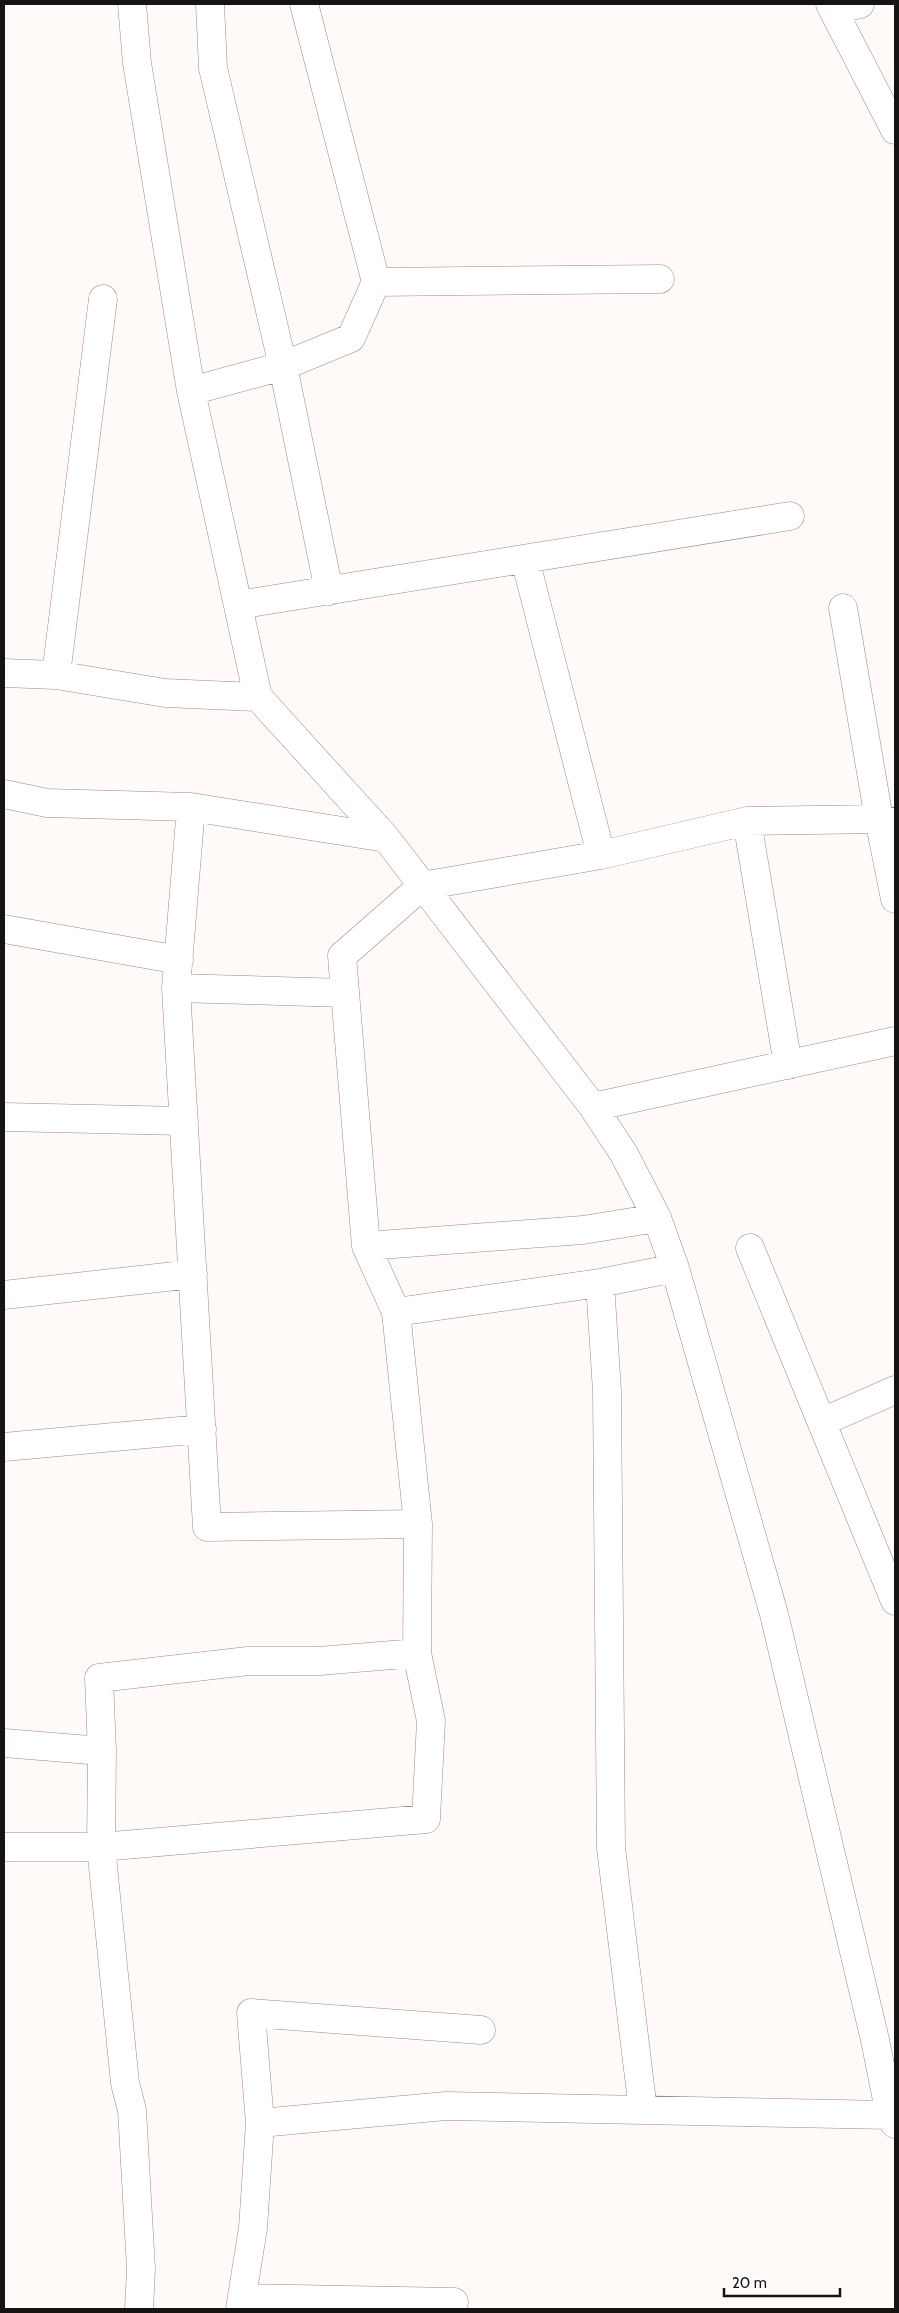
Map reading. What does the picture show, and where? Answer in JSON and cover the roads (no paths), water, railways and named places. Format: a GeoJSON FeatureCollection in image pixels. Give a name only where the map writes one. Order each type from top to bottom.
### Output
{"type":"FeatureCollection","features":[{"type":"Feature","properties":{"kind":"street"},"geometry":{"type":"LineString","coordinates":[[132,4],[137,64],[191,391],[258,697],[386,838],[593,1106],[624,1154],[657,1218],[675,1268],[774,1614],[875,2040],[892,2120],[643,2110],[446,2106],[260,2123]]}},
{"type":"Feature","properties":{"kind":"street"},"geometry":{"type":"LineString","coordinates":[[210,4],[213,68],[283,366],[329,590]]}},
{"type":"Feature","properties":{"kind":"street"},"geometry":{"type":"LineString","coordinates":[[191,391],[283,366],[351,338],[376,282],[304,4]]}},
{"type":"Feature","properties":{"kind":"street"},"geometry":{"type":"LineString","coordinates":[[860,4],[832,7],[895,130]]}},
{"type":"Feature","properties":{"kind":"street"},"geometry":{"type":"LineString","coordinates":[[376,282],[660,279]]}},
{"type":"Feature","properties":{"kind":"street"},"geometry":{"type":"LineString","coordinates":[[56,675],[103,299]]}},
{"type":"Feature","properties":{"kind":"street"},"geometry":{"type":"LineString","coordinates":[[238,605],[790,516]]}},
{"type":"Feature","properties":{"kind":"street"},"geometry":{"type":"LineString","coordinates":[[525,559],[601,855]]}},
{"type":"Feature","properties":{"kind":"street"},"geometry":{"type":"LineString","coordinates":[[843,608],[887,821],[895,899]]}},
{"type":"Feature","properties":{"kind":"street"},"geometry":{"type":"LineString","coordinates":[[4,673],[56,675],[165,693],[258,697]]}},
{"type":"Feature","properties":{"kind":"street"},"geometry":{"type":"LineString","coordinates":[[4,794],[47,804],[191,808],[386,838]]}},
{"type":"Feature","properties":{"kind":"street"},"geometry":{"type":"LineString","coordinates":[[191,808],[176,988],[207,1527],[418,1524]]}},
{"type":"Feature","properties":{"kind":"street"},"geometry":{"type":"LineString","coordinates":[[4,1847],[101,1847],[426,1819],[431,1721],[417,1653],[418,1524],[396,1312],[366,1246],[342,956],[422,886],[601,855],[747,822],[887,821]]}},
{"type":"Feature","properties":{"kind":"street"},"geometry":{"type":"LineString","coordinates":[[747,822],[788,1065]]}},
{"type":"Feature","properties":{"kind":"street"},"geometry":{"type":"LineString","coordinates":[[4,928],[179,960]]}},
{"type":"Feature","properties":{"kind":"street"},"geometry":{"type":"LineString","coordinates":[[176,988],[345,993]]}},
{"type":"Feature","properties":{"kind":"street"},"geometry":{"type":"LineString","coordinates":[[593,1106],[895,1041]]}},
{"type":"Feature","properties":{"kind":"street"},"geometry":{"type":"LineString","coordinates":[[4,1117],[184,1121]]}},
{"type":"Feature","properties":{"kind":"street"},"geometry":{"type":"LineString","coordinates":[[366,1246],[584,1230],[657,1218]]}},
{"type":"Feature","properties":{"kind":"street"},"geometry":{"type":"LineString","coordinates":[[750,1248],[895,1601]]}},
{"type":"Feature","properties":{"kind":"street"},"geometry":{"type":"LineString","coordinates":[[396,1312],[600,1283],[675,1268]]}},
{"type":"Feature","properties":{"kind":"street"},"geometry":{"type":"LineString","coordinates":[[4,1295],[193,1274]]}},
{"type":"Feature","properties":{"kind":"street"},"geometry":{"type":"LineString","coordinates":[[600,1283],[607,1391],[611,1848],[643,2110]]}},
{"type":"Feature","properties":{"kind":"street"},"geometry":{"type":"LineString","coordinates":[[822,1422],[895,1390]]}},
{"type":"Feature","properties":{"kind":"street"},"geometry":{"type":"LineString","coordinates":[[4,1447],[202,1429]]}},
{"type":"Feature","properties":{"kind":"street"},"geometry":{"type":"LineString","coordinates":[[139,2309],[141,2269],[132,2110],[125,2083],[101,1847],[102,1751],[99,1678],[248,1661],[320,1661],[417,1653]]}},
{"type":"Feature","properties":{"kind":"street"},"geometry":{"type":"LineString","coordinates":[[4,1743],[102,1751]]}},
{"type":"Feature","properties":{"kind":"street"},"geometry":{"type":"LineString","coordinates":[[454,2302],[241,2304],[253,2228],[260,2123],[251,2012],[481,2030]]}}]}
